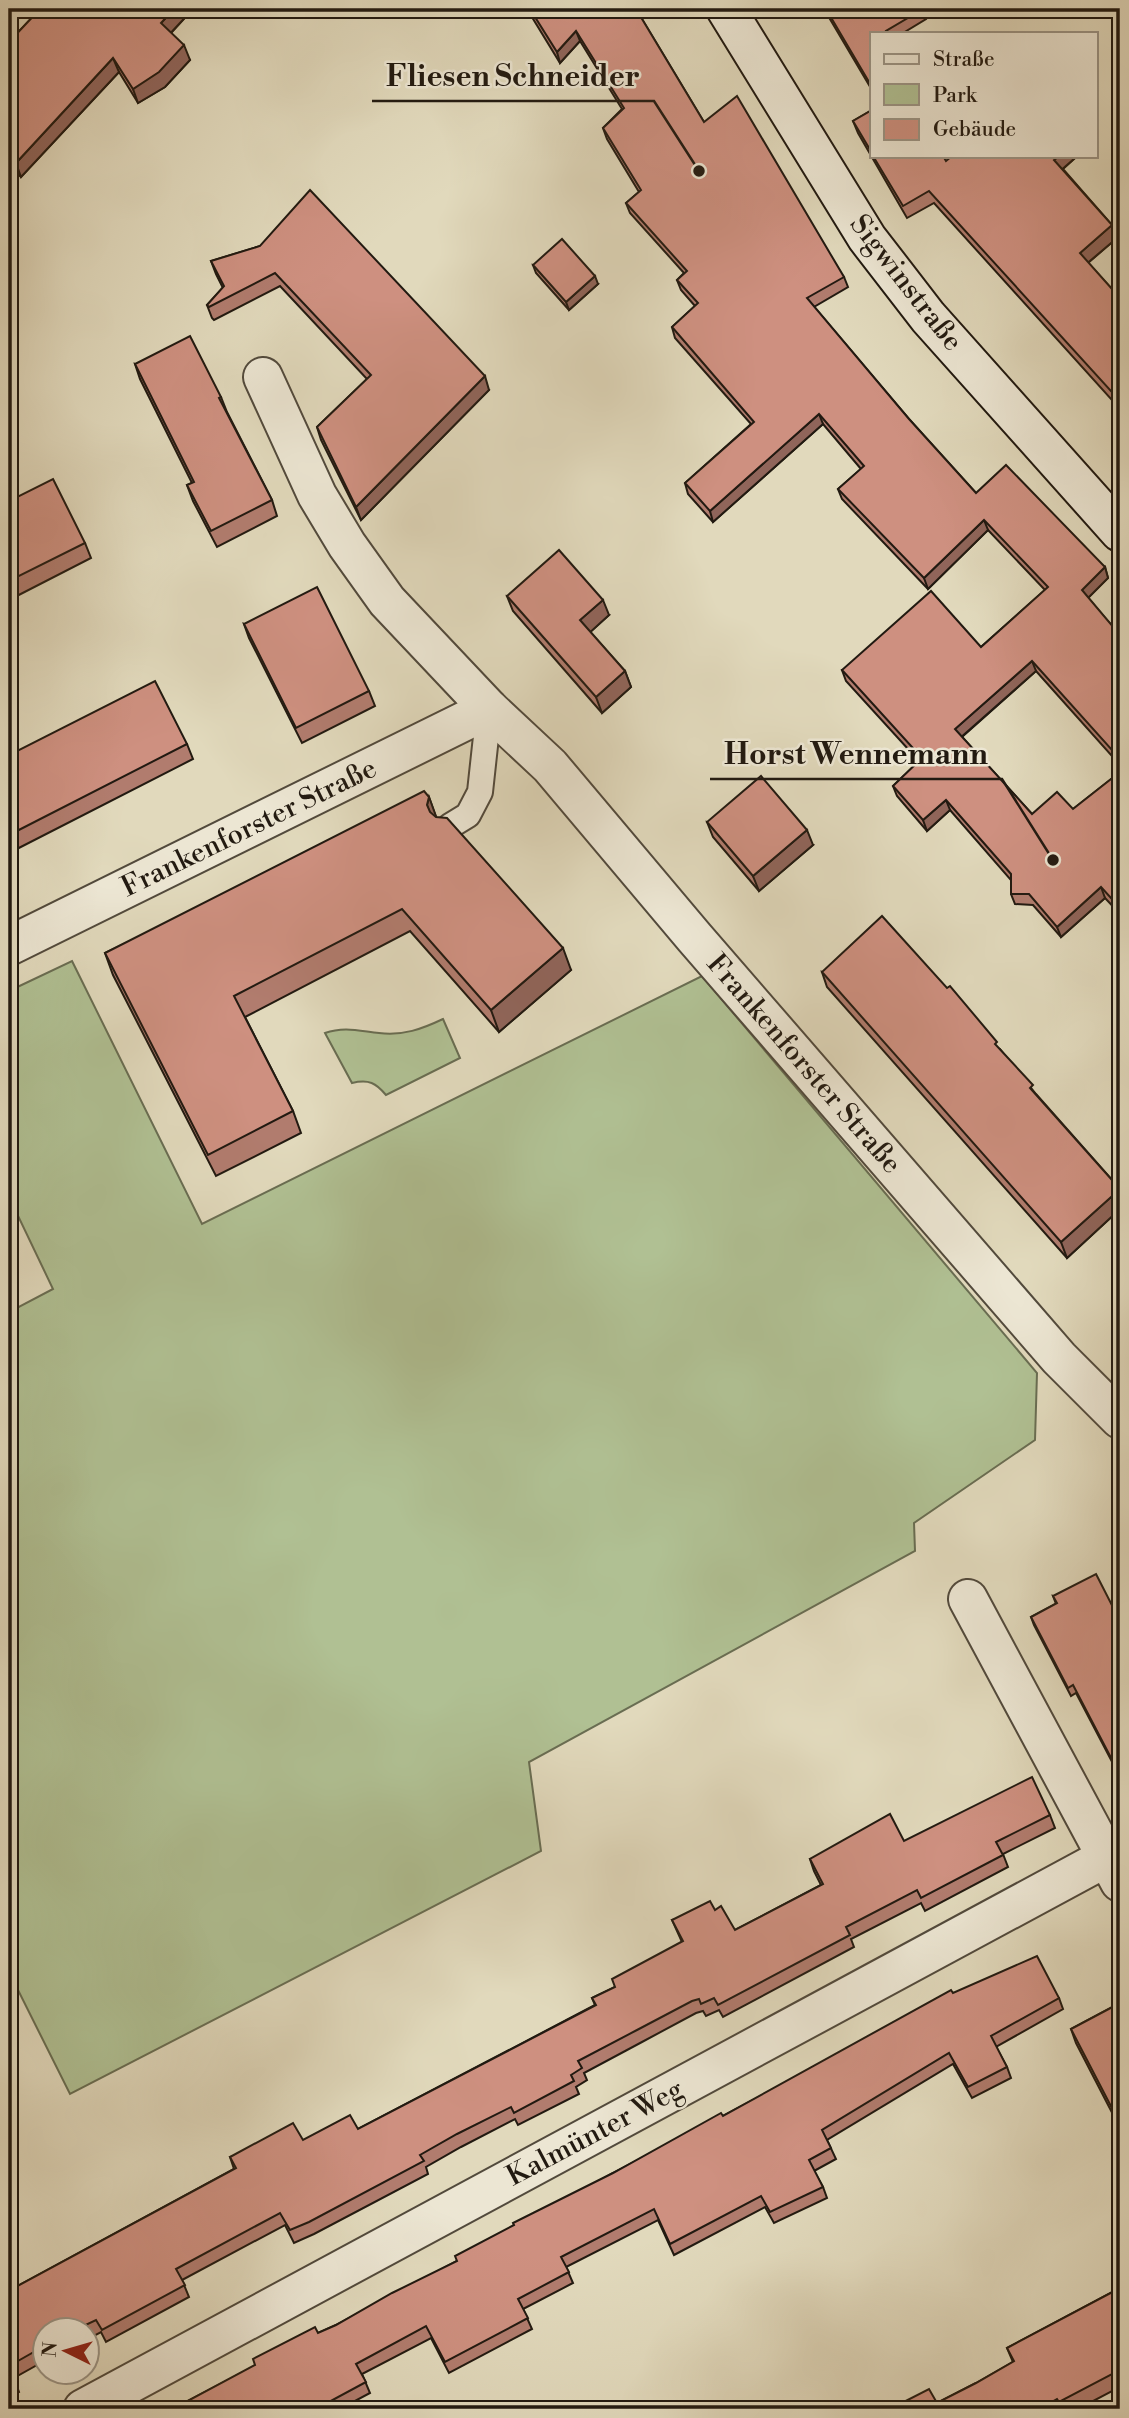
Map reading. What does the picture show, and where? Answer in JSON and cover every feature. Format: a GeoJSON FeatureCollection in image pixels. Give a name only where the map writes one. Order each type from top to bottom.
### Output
{"type":"FeatureCollection","features":[{"type":"Feature","properties":{"kind":"street","name":"Sigwinstraße"},"geometry":{"type":"LineString","coordinates":[[726,9],[867,237],[928,317],[1120,532]]}},
{"type":"Feature","properties":{"kind":"street","name":"Frankenforster Straße"},"geometry":{"type":"LineString","coordinates":[[263,377],[317,495],[347,545],[387,601],[489,709],[550,766],[694,937],[1059,1358],[1120,1419]]}},
{"type":"Feature","properties":{"kind":"street","name":"Frankenforster Straße"},"geometry":{"type":"LineString","coordinates":[[9,946],[489,709]]}},
{"type":"Feature","properties":{"kind":"street"},"geometry":{"type":"LineString","coordinates":[[968,1600],[1113,1870]]}},
{"type":"Feature","properties":{"kind":"street","name":"Kalmünter Weg"},"geometry":{"type":"LineString","coordinates":[[83,2409],[1113,1870]]}},
{"type":"Feature","properties":{"kind":"lane"},"geometry":{"type":"LineString","coordinates":[[450,826],[468,815],[480,792],[489,709]]}},
{"type":"Feature","properties":{"kind":"green space"},"geometry":{"type":"Polygon","coordinates":[[[72,961],[202,1224],[702,976],[1037,1373],[1035,1440],[914,1523],[915,1551],[529,1762],[541,1851],[70,2094],[9,1972],[9,1312],[53,1289],[9,1197],[9,991],[72,961]]]}},
{"type":"Feature","properties":{"kind":"green space"},"geometry":{"type":"Polygon","coordinates":[[[443,1019],[460,1058],[386,1095],[372,1083],[352,1083],[325,1033],[345,1029],[404,1033],[443,1019]]]}},
{"type":"Feature","properties":{"kind":"building"},"geometry":{"type":"Polygon","coordinates":[[[40,9],[174,9],[161,23],[184,45],[159,72],[133,89],[113,58],[16,163],[11,158],[9,161],[9,42],[40,9]]]}},
{"type":"Feature","properties":{"kind":"building"},"geometry":{"type":"Polygon","coordinates":[[[530,9],[636,9],[704,122],[737,96],[844,277],[807,298],[909,419],[976,493],[1006,465],[1105,567],[1082,590],[1120,635],[1120,759],[1032,661],[955,729],[1032,814],[1057,792],[1073,809],[1120,772],[1120,908],[1101,887],[1057,927],[1029,894],[1011,894],[1011,874],[946,800],[923,820],[893,786],[922,758],[842,670],[931,591],[981,647],[1048,587],[984,520],[924,578],[838,489],[864,466],[819,414],[710,511],[685,483],[754,422],[672,327],[698,303],[677,280],[687,271],[626,203],[641,190],[603,128],[624,108],[576,31],[557,52],[530,9]]]}},
{"type":"Feature","properties":{"kind":"building"},"geometry":{"type":"Polygon","coordinates":[[[826,9],[923,9],[886,32],[870,32],[870,84],[826,9]]]}},
{"type":"Feature","properties":{"kind":"building"},"geometry":{"type":"Polygon","coordinates":[[[870,111],[870,150],[853,121],[870,111]]]}},
{"type":"Feature","properties":{"kind":"building"},"geometry":{"type":"Polygon","coordinates":[[[874,158],[944,158],[946,161],[950,158],[1056,158],[1054,160],[1112,225],[1080,253],[1120,298],[1120,401],[929,191],[903,206],[874,158]]]}},
{"type":"Feature","properties":{"kind":"building"},"geometry":{"type":"Polygon","coordinates":[[[310,190],[485,376],[356,507],[317,427],[371,375],[275,273],[209,307],[207,305],[224,286],[211,261],[260,246],[310,190]]]}},
{"type":"Feature","properties":{"kind":"building"},"geometry":{"type":"Polygon","coordinates":[[[562,239],[595,276],[566,302],[533,265],[562,239]]]}},
{"type":"Feature","properties":{"kind":"building"},"geometry":{"type":"Polygon","coordinates":[[[190,336],[272,500],[211,531],[187,485],[194,482],[135,364],[190,336]]]}},
{"type":"Feature","properties":{"kind":"building"},"geometry":{"type":"Polygon","coordinates":[[[53,479],[85,543],[9,581],[9,501],[53,479]]]}},
{"type":"Feature","properties":{"kind":"building"},"geometry":{"type":"Polygon","coordinates":[[[559,550],[603,600],[580,620],[625,671],[596,697],[507,596],[559,550]]]}},
{"type":"Feature","properties":{"kind":"building"},"geometry":{"type":"Polygon","coordinates":[[[317,587],[369,691],[296,728],[244,624],[317,587]]]}},
{"type":"Feature","properties":{"kind":"building"},"geometry":{"type":"Polygon","coordinates":[[[155,681],[187,744],[9,835],[9,755],[155,681]]]}},
{"type":"Feature","properties":{"kind":"building"},"geometry":{"type":"Polygon","coordinates":[[[761,776],[807,830],[753,876],[707,822],[761,776]]]}},
{"type":"Feature","properties":{"kind":"building"},"geometry":{"type":"Polygon","coordinates":[[[424,791],[429,797],[427,805],[430,812],[436,817],[447,818],[563,948],[491,1010],[402,909],[234,996],[293,1111],[208,1155],[105,953],[424,791]]]}},
{"type":"Feature","properties":{"kind":"building"},"geometry":{"type":"Polygon","coordinates":[[[882,916],[947,988],[950,986],[997,1042],[995,1044],[1033,1085],[1030,1088],[1120,1189],[1061,1242],[822,972],[882,916]]]}},
{"type":"Feature","properties":{"kind":"building"},"geometry":{"type":"Polygon","coordinates":[[[1096,1574],[1120,1621],[1120,1775],[1073,1685],[1068,1688],[1031,1617],[1057,1603],[1053,1596],[1096,1574]]]}},
{"type":"Feature","properties":{"kind":"building"},"geometry":{"type":"Polygon","coordinates":[[[1032,1777],[1050,1815],[996,1842],[1003,1855],[921,1898],[917,1890],[846,1927],[850,1935],[718,2005],[714,1998],[701,2004],[699,1999],[692,2001],[578,2061],[582,2068],[571,2075],[574,2081],[514,2113],[511,2107],[457,2134],[420,2155],[424,2161],[309,2222],[290,2230],[280,2213],[176,2269],[185,2285],[102,2330],[102,2316],[32,2316],[32,2353],[9,2366],[9,2282],[12,2289],[236,2168],[230,2157],[293,2123],[303,2140],[350,2115],[358,2129],[596,2005],[592,1998],[615,1987],[612,1979],[683,1941],[672,1920],[710,1901],[715,1910],[721,1906],[735,1930],[823,1884],[810,1859],[890,1814],[904,1841],[1032,1777]]]}},
{"type":"Feature","properties":{"kind":"building"},"geometry":{"type":"Polygon","coordinates":[[[1037,1956],[1059,1998],[991,2036],[1007,2067],[968,2087],[949,2053],[822,2130],[831,2148],[809,2160],[823,2187],[770,2212],[761,2196],[670,2244],[654,2209],[561,2257],[569,2272],[518,2299],[528,2318],[445,2362],[426,2326],[356,2364],[366,2382],[316,2409],[183,2409],[180,2405],[255,2365],[253,2359],[315,2327],[318,2333],[336,2325],[392,2293],[457,2261],[455,2256],[514,2225],[513,2223],[613,2173],[721,2113],[723,2116],[951,1990],[953,1993],[1037,1956]]]}},
{"type":"Feature","properties":{"kind":"building"},"geometry":{"type":"Polygon","coordinates":[[[1120,2003],[1120,2112],[1115,2114],[1071,2029],[1120,2003]]]}},
{"type":"Feature","properties":{"kind":"building"},"geometry":{"type":"Polygon","coordinates":[[[1120,2288],[1120,2370],[1059,2402],[1057,2399],[1039,2409],[1037,2406],[1031,2409],[890,2409],[929,2389],[937,2403],[976,2383],[1014,2361],[1007,2348],[1120,2288]]]}},
{"type":"Feature","properties":{"kind":"building"},"geometry":{"type":"Polygon","coordinates":[[[9,2368],[15,2379],[9,2382],[9,2368]]]}},
{"type":"Feature","properties":{"kind":"place","name":"Fliesen Schneider"},"geometry":{"type":"Point","coordinates":[699,171]}},
{"type":"Feature","properties":{"kind":"place","name":"Horst Wennemann"},"geometry":{"type":"Point","coordinates":[1053,860]}}]}
